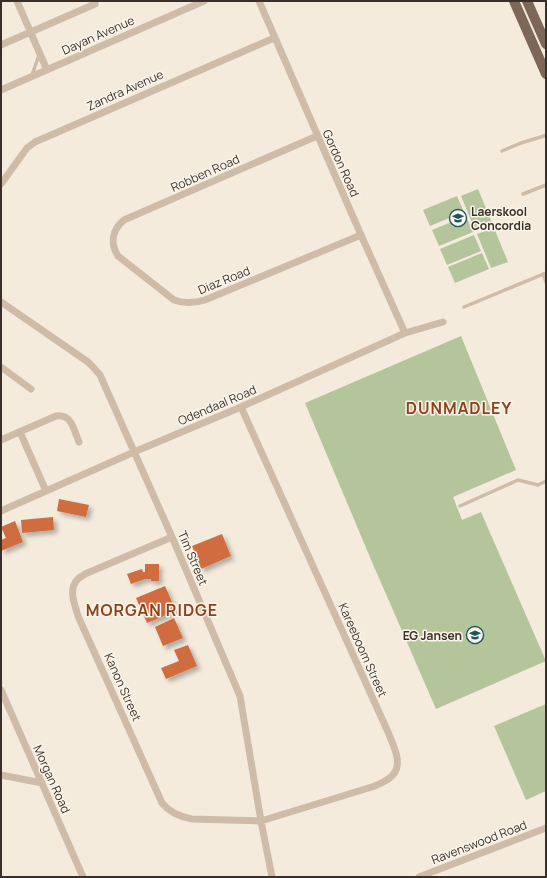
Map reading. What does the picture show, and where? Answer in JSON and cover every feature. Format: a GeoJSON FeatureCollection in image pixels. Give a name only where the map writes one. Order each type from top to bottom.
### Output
{"type":"FeatureCollection","features":[{"type":"Feature","properties":{"kind":"main road"},"geometry":{"type":"LineString","coordinates":[[514,1],[546,74]]}},
{"type":"Feature","properties":{"kind":"main road"},"geometry":{"type":"LineString","coordinates":[[527,1],[546,44]]}},
{"type":"Feature","properties":{"kind":"street"},"geometry":{"type":"LineString","coordinates":[[17,1],[47,70]]}},
{"type":"Feature","properties":{"kind":"street","name":"Dayan Avenue"},"geometry":{"type":"LineString","coordinates":[[1,90],[204,1]]}},
{"type":"Feature","properties":{"kind":"street","name":"Gordon Road"},"geometry":{"type":"LineString","coordinates":[[259,1],[317,136],[405,333]]}},
{"type":"Feature","properties":{"kind":"street"},"geometry":{"type":"LineString","coordinates":[[1,45],[95,4]]}},
{"type":"Feature","properties":{"kind":"street","name":"Zandra Avenue"},"geometry":{"type":"LineString","coordinates":[[1,184],[3,175],[27,148],[35,142],[274,38]]}},
{"type":"Feature","properties":{"kind":"street","name":"Robben Road"},"geometry":{"type":"LineString","coordinates":[[113,241],[118,225],[124,220],[317,136]]}},
{"type":"Feature","properties":{"kind":"street","name":"Diaz Road"},"geometry":{"type":"LineString","coordinates":[[113,241],[113,246],[118,256],[174,300],[195,303],[361,235]]}},
{"type":"Feature","properties":{"kind":"street","name":"Tim Street"},"geometry":{"type":"LineString","coordinates":[[1,302],[88,362],[100,375],[172,537],[240,696],[272,877]]}},
{"type":"Feature","properties":{"kind":"street","name":"Odendaal Road"},"geometry":{"type":"LineString","coordinates":[[1,511],[134,452],[241,407],[405,333],[443,322]]}},
{"type":"Feature","properties":{"kind":"street"},"geometry":{"type":"LineString","coordinates":[[1,367],[31,389]]}},
{"type":"Feature","properties":{"kind":"street","name":"Kareeboom Street"},"geometry":{"type":"LineString","coordinates":[[241,407],[388,732],[397,757],[398,765],[396,772],[391,777],[375,786],[261,821]]}},
{"type":"Feature","properties":{"kind":"street"},"geometry":{"type":"LineString","coordinates":[[1,440],[60,415],[68,418],[79,442]]}},
{"type":"Feature","properties":{"kind":"street"},"geometry":{"type":"LineString","coordinates":[[20,432],[46,491]]}},
{"type":"Feature","properties":{"kind":"street","name":"Kanon Street"},"geometry":{"type":"LineString","coordinates":[[172,537],[85,574],[77,580],[73,586],[72,594],[78,616],[166,808],[174,814],[192,819],[261,821]]}},
{"type":"Feature","properties":{"kind":"street","name":"Morgan Road"},"geometry":{"type":"LineString","coordinates":[[1,690],[83,877]]}},
{"type":"Feature","properties":{"kind":"street"},"geometry":{"type":"LineString","coordinates":[[1,775],[42,783]]}},
{"type":"Feature","properties":{"kind":"street","name":"Ravenswood Road"},"geometry":{"type":"LineString","coordinates":[[419,877],[546,828]]}},
{"type":"Feature","properties":{"kind":"lane"},"geometry":{"type":"LineString","coordinates":[[32,76],[40,53]]}},
{"type":"Feature","properties":{"kind":"lane"},"geometry":{"type":"LineString","coordinates":[[502,152],[521,143],[546,135]]}},
{"type":"Feature","properties":{"kind":"lane"},"geometry":{"type":"LineString","coordinates":[[523,194],[546,185]]}},
{"type":"Feature","properties":{"kind":"lane"},"geometry":{"type":"LineString","coordinates":[[464,307],[544,273],[546,282]]}},
{"type":"Feature","properties":{"kind":"lane"},"geometry":{"type":"LineString","coordinates":[[460,506],[518,480],[538,484],[546,482]]}},
{"type":"Feature","properties":{"kind":"green space"},"geometry":{"type":"Polygon","coordinates":[[[478,189],[492,223],[475,230],[461,196],[478,189]]]}},
{"type":"Feature","properties":{"kind":"green space"},"geometry":{"type":"Polygon","coordinates":[[[457,196],[464,212],[430,226],[423,210],[457,196]]]}},
{"type":"Feature","properties":{"kind":"green space"},"geometry":{"type":"Polygon","coordinates":[[[466,216],[473,232],[439,246],[432,230],[466,216]]]}},
{"type":"Feature","properties":{"kind":"green space"},"geometry":{"type":"Polygon","coordinates":[[[494,228],[508,262],[491,268],[477,234],[494,228]]]}},
{"type":"Feature","properties":{"kind":"green space"},"geometry":{"type":"Polygon","coordinates":[[[474,235],[481,251],[447,265],[440,249],[474,235]]]}},
{"type":"Feature","properties":{"kind":"green space"},"geometry":{"type":"Polygon","coordinates":[[[482,253],[489,269],[455,283],[448,267],[482,253]]]}},
{"type":"Feature","properties":{"kind":"green space","name":"EG Jansen"},"geometry":{"type":"Polygon","coordinates":[[[461,336],[516,470],[453,497],[462,520],[481,512],[546,661],[436,709],[305,403],[461,336]]]}},
{"type":"Feature","properties":{"kind":"green space"},"geometry":{"type":"Polygon","coordinates":[[[546,704],[546,791],[526,800],[494,726],[546,704]]]}},
{"type":"Feature","properties":{"kind":"building"},"geometry":{"type":"Polygon","coordinates":[[[59,499],[89,505],[86,517],[57,511],[59,499]]]}},
{"type":"Feature","properties":{"kind":"building"},"geometry":{"type":"Polygon","coordinates":[[[53,517],[54,530],[22,533],[21,520],[53,517]]]}},
{"type":"Feature","properties":{"kind":"building"},"geometry":{"type":"Polygon","coordinates":[[[15,521],[23,542],[1,551],[1,540],[6,538],[1,527],[15,521]]]}},
{"type":"Feature","properties":{"kind":"building"},"geometry":{"type":"Polygon","coordinates":[[[222,534],[231,556],[201,569],[192,546],[222,534]]]}},
{"type":"Feature","properties":{"kind":"building"},"geometry":{"type":"Polygon","coordinates":[[[145,564],[159,564],[159,581],[145,579],[131,584],[127,574],[142,569],[143,572],[145,572],[145,564]]]}},
{"type":"Feature","properties":{"kind":"building"},"geometry":{"type":"Polygon","coordinates":[[[165,586],[176,611],[147,623],[136,598],[165,586]]]}},
{"type":"Feature","properties":{"kind":"building"},"geometry":{"type":"Polygon","coordinates":[[[174,618],[183,638],[163,646],[155,627],[174,618]]]}},
{"type":"Feature","properties":{"kind":"building"},"geometry":{"type":"Polygon","coordinates":[[[188,645],[197,666],[166,679],[161,668],[179,661],[174,650],[188,645]]]}},
{"type":"Feature","properties":{"kind":"place","name":"Laerskool Concordia"},"geometry":{"type":"Point","coordinates":[458,218]}},
{"type":"Feature","properties":{"kind":"place","name":"EG Jansen"},"geometry":{"type":"Point","coordinates":[475,635]}},
{"type":"Feature","properties":{"kind":"district","name":"DUNMADLEY"},"geometry":{"type":"Point","coordinates":[459,408]}},
{"type":"Feature","properties":{"kind":"district","name":"MORGAN RIDGE"},"geometry":{"type":"Point","coordinates":[152,610]}}]}
